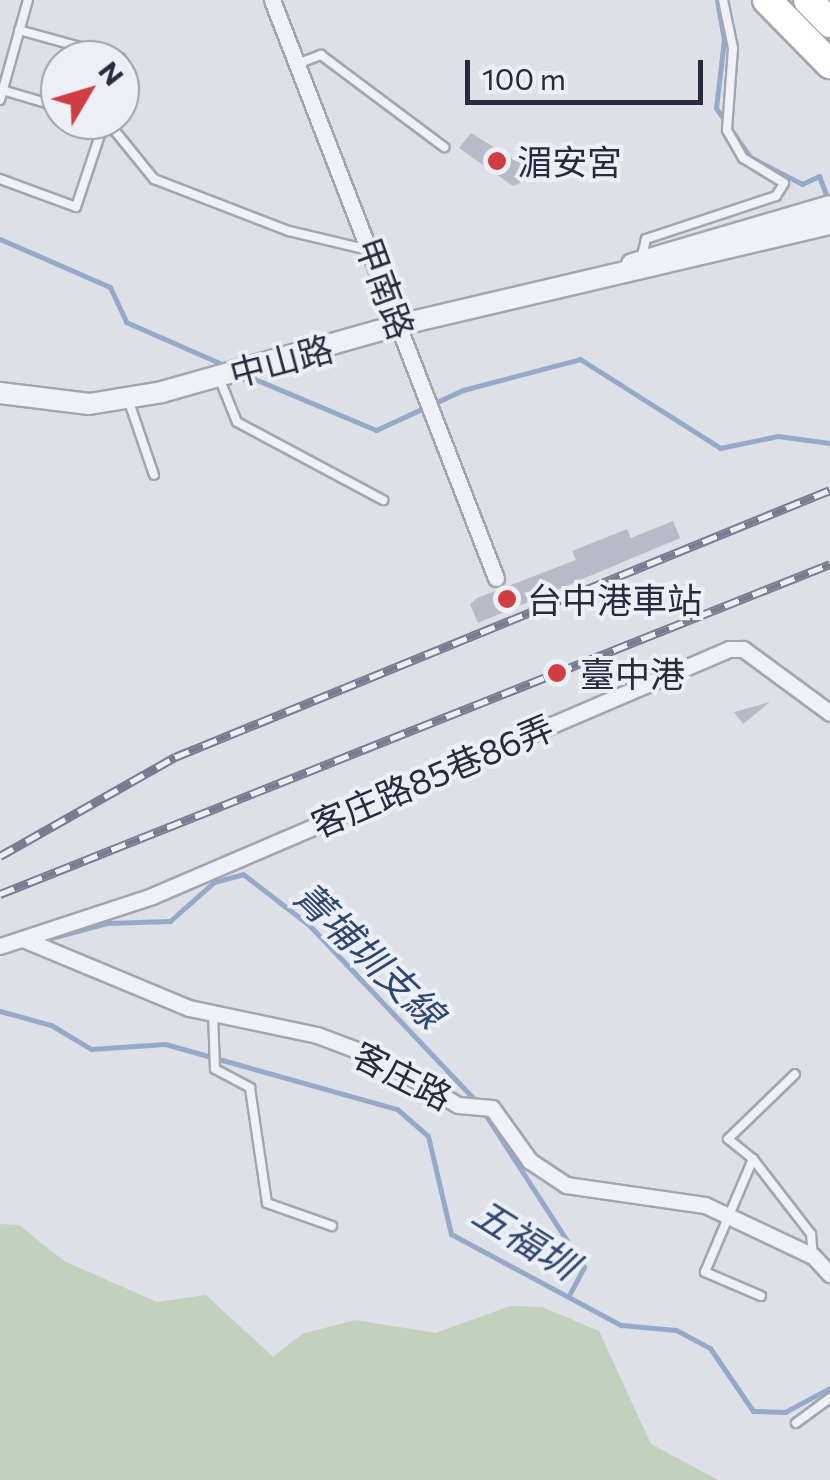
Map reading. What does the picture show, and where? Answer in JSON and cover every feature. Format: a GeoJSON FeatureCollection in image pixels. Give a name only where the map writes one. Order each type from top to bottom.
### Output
{"type":"FeatureCollection","features":[{"type":"Feature","properties":{"kind":"highway"},"geometry":{"type":"LineString","coordinates":[[767,0],[830,64]]}},
{"type":"Feature","properties":{"kind":"highway"},"geometry":{"type":"LineString","coordinates":[[808,0],[830,22]]}},
{"type":"Feature","properties":{"kind":"street","name":"甲南路"},"geometry":{"type":"LineString","coordinates":[[272,0],[373,251],[496,578]]}},
{"type":"Feature","properties":{"kind":"street"},"geometry":{"type":"LineString","coordinates":[[559,288],[830,206]]}},
{"type":"Feature","properties":{"kind":"street"},"geometry":{"type":"LineString","coordinates":[[559,288],[830,224]]}},
{"type":"Feature","properties":{"kind":"street","name":"中山路"},"geometry":{"type":"LineString","coordinates":[[0,393],[89,404],[128,398],[399,325],[559,288]]}},
{"type":"Feature","properties":{"kind":"street","name":"客庄路85巷86弄"},"geometry":{"type":"LineString","coordinates":[[19,938],[152,896],[729,649],[742,649],[830,713]]}},
{"type":"Feature","properties":{"kind":"street"},"geometry":{"type":"LineString","coordinates":[[0,946],[19,938]]}},
{"type":"Feature","properties":{"kind":"street","name":"客庄路"},"geometry":{"type":"LineString","coordinates":[[19,938],[213,1012],[317,1035],[458,1106],[492,1108],[530,1161],[566,1185],[671,1196],[726,1214],[813,1256],[830,1274]]}},
{"type":"Feature","properties":{"kind":"lane"},"geometry":{"type":"LineString","coordinates":[[0,100],[28,0]]}},
{"type":"Feature","properties":{"kind":"lane"},"geometry":{"type":"LineString","coordinates":[[642,261],[646,239],[776,196],[784,184],[744,158],[727,130],[733,48],[723,0]]}},
{"type":"Feature","properties":{"kind":"lane"},"geometry":{"type":"LineString","coordinates":[[19,30],[55,40]]}},
{"type":"Feature","properties":{"kind":"lane"},"geometry":{"type":"LineString","coordinates":[[297,64],[321,56],[444,146]]}},
{"type":"Feature","properties":{"kind":"lane"},"geometry":{"type":"LineString","coordinates":[[2,90],[40,100]]}},
{"type":"Feature","properties":{"kind":"lane"},"geometry":{"type":"LineString","coordinates":[[0,179],[76,207],[98,140]]}},
{"type":"Feature","properties":{"kind":"lane"},"geometry":{"type":"LineString","coordinates":[[122,140],[154,179],[289,231],[373,251]]}},
{"type":"Feature","properties":{"kind":"lane"},"geometry":{"type":"LineString","coordinates":[[218,376],[237,422],[383,500]]}},
{"type":"Feature","properties":{"kind":"lane"},"geometry":{"type":"LineString","coordinates":[[128,398],[154,475]]}},
{"type":"Feature","properties":{"kind":"lane"},"geometry":{"type":"LineString","coordinates":[[213,1012],[215,1069],[250,1088],[267,1202],[332,1226]]}},
{"type":"Feature","properties":{"kind":"lane"},"geometry":{"type":"LineString","coordinates":[[795,1074],[728,1139],[753,1159],[811,1234],[813,1256]]}},
{"type":"Feature","properties":{"kind":"lane"},"geometry":{"type":"LineString","coordinates":[[753,1159],[726,1214],[705,1272],[761,1296]]}},
{"type":"Feature","properties":{"kind":"lane"},"geometry":{"type":"LineString","coordinates":[[796,1422],[830,1398]]}},
{"type":"Feature","properties":{"kind":"green space"},"geometry":{"type":"Polygon","coordinates":[[[0,1224],[19,1225],[64,1261],[157,1302],[206,1295],[273,1357],[302,1334],[355,1320],[436,1333],[510,1306],[542,1307],[599,1331],[651,1444],[718,1480],[0,1480],[0,1224]]]}},
{"type":"Feature","properties":{"kind":"building","name":"湄安宮"},"geometry":{"type":"Polygon","coordinates":[[[471,133],[539,175],[513,186],[459,148],[471,133]]]}},
{"type":"Feature","properties":{"kind":"building"},"geometry":{"type":"Polygon","coordinates":[[[673,521],[680,538],[478,623],[470,604],[477,598],[576,560],[572,551],[627,529],[631,538],[673,521]]]}},
{"type":"Feature","properties":{"kind":"building"},"geometry":{"type":"Polygon","coordinates":[[[770,702],[743,724],[734,712],[770,702]]]}},
{"type":"Feature","properties":{"kind":"waterway"},"geometry":{"type":"LineString","coordinates":[[717,0],[724,39],[716,108],[750,157],[802,184],[819,176],[829,202]]}},
{"type":"Feature","properties":{"kind":"waterway"},"geometry":{"type":"LineString","coordinates":[[0,239],[110,287],[126,322],[226,366]]}},
{"type":"Feature","properties":{"kind":"waterway"},"geometry":{"type":"LineString","coordinates":[[245,375],[376,430],[463,390],[580,359],[720,448],[778,436],[830,443]]}},
{"type":"Feature","properties":{"kind":"waterway","name":"菁埔圳支線"},"geometry":{"type":"LineString","coordinates":[[40,941],[107,923],[170,921],[214,882],[243,874],[309,925],[477,1102]]}},
{"type":"Feature","properties":{"kind":"waterway","name":"五福圳"},"geometry":{"type":"LineString","coordinates":[[0,1011],[51,1025],[91,1049],[165,1044],[397,1109],[428,1136],[451,1234],[621,1325],[676,1330],[710,1348],[753,1411],[785,1412],[830,1388]]}},
{"type":"Feature","properties":{"kind":"waterway","name":"菁埔圳支線"},"geometry":{"type":"LineString","coordinates":[[483,1111],[584,1267],[569,1295]]}},
{"type":"Feature","properties":{"kind":"railway"},"geometry":{"type":"LineString","coordinates":[[0,856],[175,757],[830,490]]}},
{"type":"Feature","properties":{"kind":"railway"},"geometry":{"type":"LineString","coordinates":[[0,894],[830,564]]}},
{"type":"Feature","properties":{"kind":"place","name":"湄安宮"},"geometry":{"type":"Point","coordinates":[497,161]}},
{"type":"Feature","properties":{"kind":"place","name":"台中港車站"},"geometry":{"type":"Point","coordinates":[507,599]}},
{"type":"Feature","properties":{"kind":"place","name":"臺中港"},"geometry":{"type":"Point","coordinates":[557,673]}}]}
